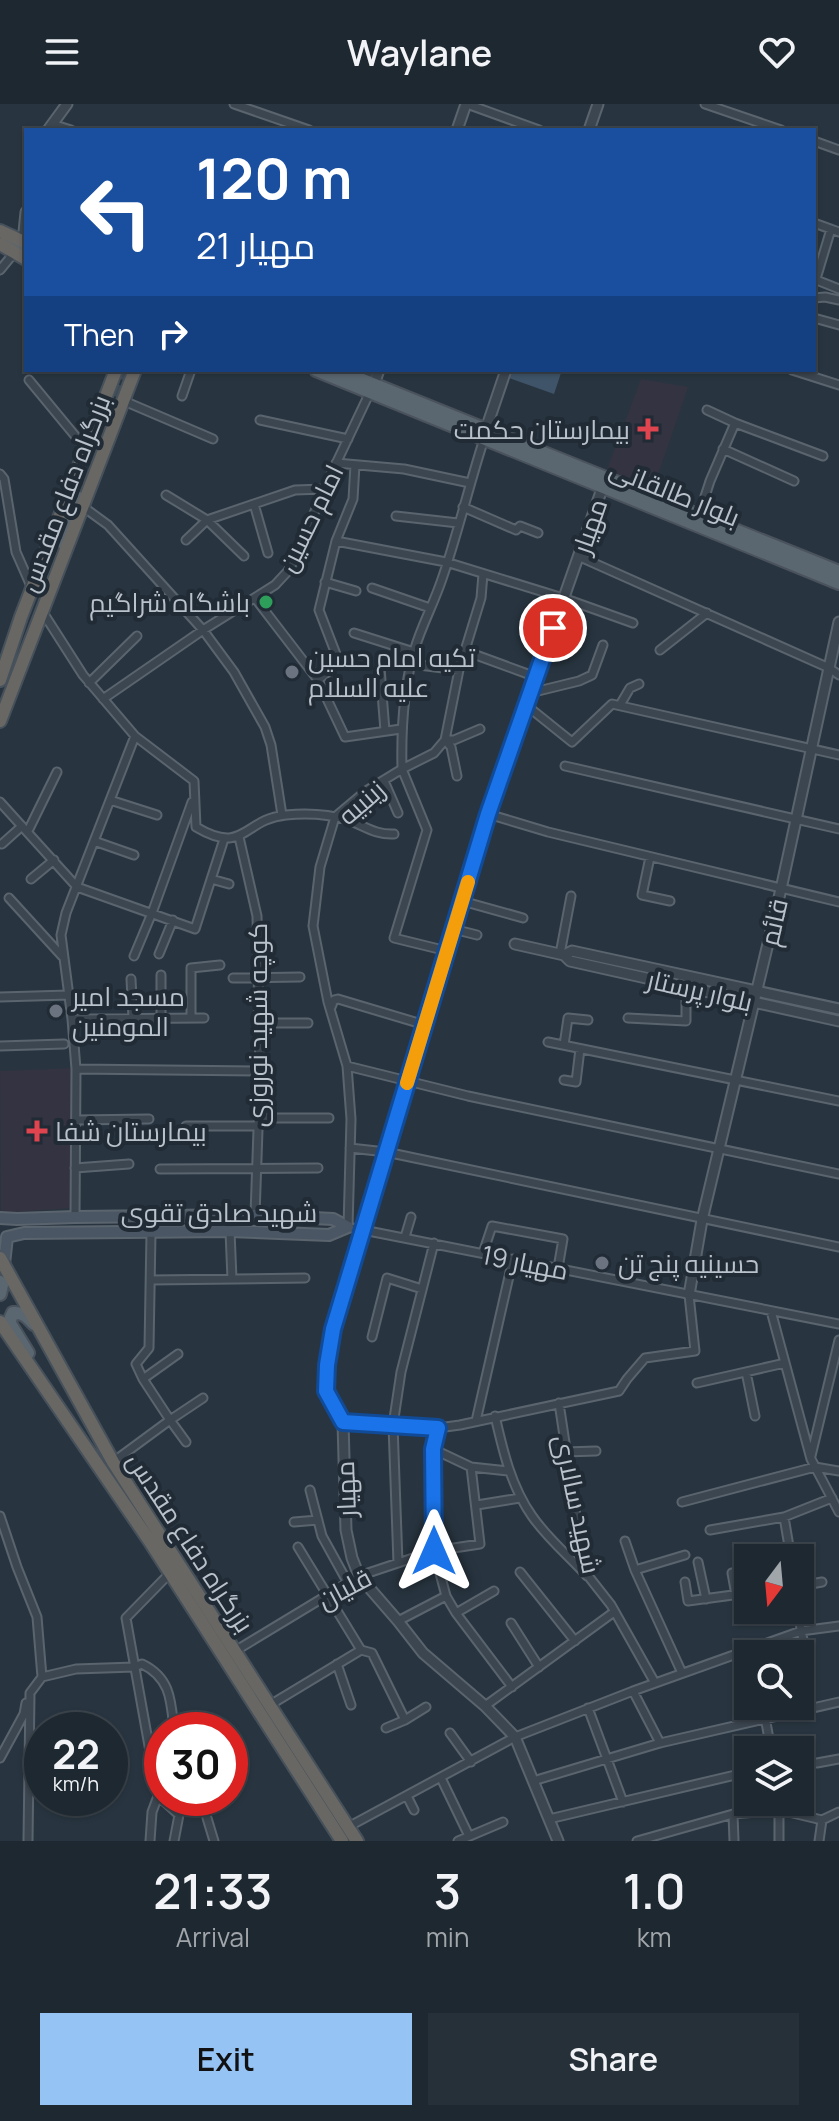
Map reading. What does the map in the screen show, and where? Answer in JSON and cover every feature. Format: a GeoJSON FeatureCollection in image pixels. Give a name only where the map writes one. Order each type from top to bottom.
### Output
{"type":"FeatureCollection","features":[{"type":"Feature","properties":{"kind":"highway"},"geometry":{"type":"LineString","coordinates":[[1,236],[23,250]]}},
{"type":"Feature","properties":{"kind":"highway","name":"بزرگراه دفاع مقدس"},"geometry":{"type":"LineString","coordinates":[[0,721],[61,563],[81,502],[124,401],[125,373]]}},
{"type":"Feature","properties":{"kind":"highway","name":"بزرگراه دفاع مقدس"},"geometry":{"type":"LineString","coordinates":[[0,680],[86,449],[125,373]]}},
{"type":"Feature","properties":{"kind":"highway","name":"بزرگراه دفاع مقدس"},"geometry":{"type":"LineString","coordinates":[[2,1261],[113,1462],[357,1841]]}},
{"type":"Feature","properties":{"kind":"highway","name":"بزرگراه دفاع مقدس"},"geometry":{"type":"LineString","coordinates":[[0,1322],[170,1573],[342,1841]]}},
{"type":"Feature","properties":{"kind":"main road","name":"بلوار طالقانی"},"geometry":{"type":"LineString","coordinates":[[322,372],[699,515],[839,572]]}},
{"type":"Feature","properties":{"kind":"main road","name":"بلوار طالقانی"},"geometry":{"type":"LineString","coordinates":[[344,372],[369,389]]}},
{"type":"Feature","properties":{"kind":"main road","name":"بلوار طالقانی"},"geometry":{"type":"LineString","coordinates":[[565,465],[603,486],[839,583]]}},
{"type":"Feature","properties":{"kind":"main road","name":"شهید صادق تقوی"},"geometry":{"type":"LineString","coordinates":[[0,1218],[255,1215],[333,1219],[348,1227]]}},
{"type":"Feature","properties":{"kind":"main road"},"geometry":{"type":"LineString","coordinates":[[13,1234],[0,1229],[2,1224],[17,1219]]}},
{"type":"Feature","properties":{"kind":"main road","name":"شهید صادق تقوی"},"geometry":{"type":"LineString","coordinates":[[13,1234],[230,1231],[329,1235],[348,1227]]}},
{"type":"Feature","properties":{"kind":"main road"},"geometry":{"type":"LineString","coordinates":[[2,1261],[7,1237],[13,1234]]}},
{"type":"Feature","properties":{"kind":"main road"},"geometry":{"type":"LineString","coordinates":[[0,1282],[0,1294]]}},
{"type":"Feature","properties":{"kind":"main road"},"geometry":{"type":"LineString","coordinates":[[39,1329],[25,1314],[13,1313],[9,1317],[9,1322],[63,1412]]}},
{"type":"Feature","properties":{"kind":"street"},"geometry":{"type":"LineString","coordinates":[[50,127],[67,104]]}},
{"type":"Feature","properties":{"kind":"street"},"geometry":{"type":"LineString","coordinates":[[234,104],[303,128]]}},
{"type":"Feature","properties":{"kind":"street"},"geometry":{"type":"LineString","coordinates":[[458,128],[466,104],[534,128]]}},
{"type":"Feature","properties":{"kind":"street"},"geometry":{"type":"LineString","coordinates":[[590,128],[598,104]]}},
{"type":"Feature","properties":{"kind":"street"},"geometry":{"type":"LineString","coordinates":[[705,104],[775,128]]}},
{"type":"Feature","properties":{"kind":"street"},"geometry":{"type":"LineString","coordinates":[[816,142],[839,150]]}},
{"type":"Feature","properties":{"kind":"street"},"geometry":{"type":"LineString","coordinates":[[816,224],[835,230],[816,277]]}},
{"type":"Feature","properties":{"kind":"street"},"geometry":{"type":"LineString","coordinates":[[0,270],[23,250]]}},
{"type":"Feature","properties":{"kind":"street"},"geometry":{"type":"LineString","coordinates":[[816,279],[839,289]]}},
{"type":"Feature","properties":{"kind":"street"},"geometry":{"type":"LineString","coordinates":[[816,298],[839,300]]}},
{"type":"Feature","properties":{"kind":"street"},"geometry":{"type":"LineString","coordinates":[[816,319],[839,325]]}},
{"type":"Feature","properties":{"kind":"street"},"geometry":{"type":"LineString","coordinates":[[182,396],[190,372]]}},
{"type":"Feature","properties":{"kind":"street"},"geometry":{"type":"LineString","coordinates":[[344,372],[369,372]]}},
{"type":"Feature","properties":{"kind":"street"},"geometry":{"type":"LineString","coordinates":[[369,389],[378,372]]}},
{"type":"Feature","properties":{"kind":"street"},"geometry":{"type":"LineString","coordinates":[[485,434],[505,372]]}},
{"type":"Feature","properties":{"kind":"street"},"geometry":{"type":"LineString","coordinates":[[798,372],[839,385]]}},
{"type":"Feature","properties":{"kind":"street"},"geometry":{"type":"LineString","coordinates":[[29,380],[86,449]]}},
{"type":"Feature","properties":{"kind":"street","name":"امام حسین"},"geometry":{"type":"LineString","coordinates":[[103,699],[275,585],[288,571],[369,389]]}},
{"type":"Feature","properties":{"kind":"street"},"geometry":{"type":"LineString","coordinates":[[124,401],[213,439]]}},
{"type":"Feature","properties":{"kind":"street"},"geometry":{"type":"LineString","coordinates":[[707,410],[823,456]]}},
{"type":"Feature","properties":{"kind":"street"},"geometry":{"type":"LineString","coordinates":[[260,420],[348,439]]}},
{"type":"Feature","properties":{"kind":"street"},"geometry":{"type":"LineString","coordinates":[[699,515],[735,423]]}},
{"type":"Feature","properties":{"kind":"street","name":"زینبیه"},"geometry":{"type":"LineString","coordinates":[[348,1227],[351,1119],[347,1066],[331,1012],[313,926],[320,867],[335,817],[366,791],[402,769],[401,729],[406,684],[485,434]]}},
{"type":"Feature","properties":{"kind":"street"},"geometry":{"type":"LineString","coordinates":[[723,449],[794,481]]}},
{"type":"Feature","properties":{"kind":"street"},"geometry":{"type":"LineString","coordinates":[[336,463],[404,469],[470,483]]}},
{"type":"Feature","properties":{"kind":"street"},"geometry":{"type":"LineString","coordinates":[[318,680],[339,662],[319,610],[336,541],[353,499],[355,465]]}},
{"type":"Feature","properties":{"kind":"street"},"geometry":{"type":"LineString","coordinates":[[0,474],[4,479],[16,552],[32,589]]}},
{"type":"Feature","properties":{"kind":"street","name":"مهیار"},"geometry":{"type":"LineString","coordinates":[[556,1840],[515,1737],[485,1706],[423,1653],[359,1576],[346,1530],[343,1422],[326,1391],[333,1329],[488,814],[603,486]]}},
{"type":"Feature","properties":{"kind":"street"},"geometry":{"type":"LineString","coordinates":[[186,540],[207,520],[295,490],[324,489]]}},
{"type":"Feature","properties":{"kind":"street"},"geometry":{"type":"LineString","coordinates":[[166,495],[207,520],[244,556]]}},
{"type":"Feature","properties":{"kind":"street"},"geometry":{"type":"LineString","coordinates":[[81,502],[108,525],[203,630],[234,672],[265,727],[271,745],[282,815]]}},
{"type":"Feature","properties":{"kind":"street"},"geometry":{"type":"LineString","coordinates":[[254,504],[268,553]]}},
{"type":"Feature","properties":{"kind":"street"},"geometry":{"type":"LineString","coordinates":[[463,507],[516,530],[520,526],[538,533]]}},
{"type":"Feature","properties":{"kind":"street"},"geometry":{"type":"LineString","coordinates":[[396,516],[458,523]]}},
{"type":"Feature","properties":{"kind":"street"},"geometry":{"type":"LineString","coordinates":[[336,541],[446,562],[633,623]]}},
{"type":"Feature","properties":{"kind":"street"},"geometry":{"type":"LineString","coordinates":[[578,556],[839,675]]}},
{"type":"Feature","properties":{"kind":"street"},"geometry":{"type":"LineString","coordinates":[[447,951],[394,938],[427,830],[402,769],[434,753],[445,740],[459,670],[481,598],[483,574]]}},
{"type":"Feature","properties":{"kind":"street"},"geometry":{"type":"LineString","coordinates":[[325,582],[356,591]]}},
{"type":"Feature","properties":{"kind":"street"},"geometry":{"type":"LineString","coordinates":[[372,588],[430,608]]}},
{"type":"Feature","properties":{"kind":"street"},"geometry":{"type":"LineString","coordinates":[[255,598],[318,680],[345,737],[401,729]]}},
{"type":"Feature","properties":{"kind":"street"},"geometry":{"type":"LineString","coordinates":[[42,611],[89,683],[135,736],[194,781],[196,827],[208,835],[224,839],[239,837],[263,820],[308,813],[335,817],[380,835],[394,834]]}},
{"type":"Feature","properties":{"kind":"street"},"geometry":{"type":"LineString","coordinates":[[660,650],[707,613]]}},
{"type":"Feature","properties":{"kind":"street","name":"قائم"},"geometry":{"type":"LineString","coordinates":[[689,1295],[702,1220],[781,889],[839,622]]}},
{"type":"Feature","properties":{"kind":"street"},"geometry":{"type":"LineString","coordinates":[[354,633],[414,652]]}},
{"type":"Feature","properties":{"kind":"street"},"geometry":{"type":"LineString","coordinates":[[89,683],[137,636]]}},
{"type":"Feature","properties":{"kind":"street"},"geometry":{"type":"LineString","coordinates":[[530,693],[592,675],[603,645]]}},
{"type":"Feature","properties":{"kind":"street"},"geometry":{"type":"LineString","coordinates":[[465,651],[536,677]]}},
{"type":"Feature","properties":{"kind":"street"},"geometry":{"type":"LineString","coordinates":[[411,664],[459,670]]}},
{"type":"Feature","properties":{"kind":"street"},"geometry":{"type":"LineString","coordinates":[[380,668],[385,731]]}},
{"type":"Feature","properties":{"kind":"street"},"geometry":{"type":"LineString","coordinates":[[620,705],[630,688],[639,684]]}},
{"type":"Feature","properties":{"kind":"street"},"geometry":{"type":"LineString","coordinates":[[526,705],[572,742],[612,704],[839,755]]}},
{"type":"Feature","properties":{"kind":"street"},"geometry":{"type":"LineString","coordinates":[[445,740],[454,740],[480,729]]}},
{"type":"Feature","properties":{"kind":"street"},"geometry":{"type":"LineString","coordinates":[[75,1217],[76,1069],[61,935],[66,913],[135,736]]}},
{"type":"Feature","properties":{"kind":"street"},"geometry":{"type":"LineString","coordinates":[[445,740],[451,747],[457,776]]}},
{"type":"Feature","properties":{"kind":"street"},"geometry":{"type":"LineString","coordinates":[[565,766],[839,829]]}},
{"type":"Feature","properties":{"kind":"street"},"geometry":{"type":"LineString","coordinates":[[2,844],[25,828],[57,772]]}},
{"type":"Feature","properties":{"kind":"street"},"geometry":{"type":"LineString","coordinates":[[384,781],[398,813]]}},
{"type":"Feature","properties":{"kind":"street"},"geometry":{"type":"LineString","coordinates":[[134,956],[194,796]]}},
{"type":"Feature","properties":{"kind":"street"},"geometry":{"type":"LineString","coordinates":[[110,800],[157,815]]}},
{"type":"Feature","properties":{"kind":"street"},"geometry":{"type":"LineString","coordinates":[[0,802],[77,887],[195,929],[224,839]]}},
{"type":"Feature","properties":{"kind":"street"},"geometry":{"type":"LineString","coordinates":[[488,814],[548,832],[839,902]]}},
{"type":"Feature","properties":{"kind":"street","name":"کوچه شهید نوروزی"},"geometry":{"type":"LineString","coordinates":[[239,837],[257,916],[260,1071],[255,1215]]}},
{"type":"Feature","properties":{"kind":"street"},"geometry":{"type":"LineString","coordinates":[[94,841],[134,855]]}},
{"type":"Feature","properties":{"kind":"street"},"geometry":{"type":"LineString","coordinates":[[650,857],[642,895],[670,901]]}},
{"type":"Feature","properties":{"kind":"street"},"geometry":{"type":"LineString","coordinates":[[31,879],[54,860]]}},
{"type":"Feature","properties":{"kind":"street"},"geometry":{"type":"LineString","coordinates":[[211,879],[229,884]]}},
{"type":"Feature","properties":{"kind":"street"},"geometry":{"type":"LineString","coordinates":[[562,954],[571,896]]}},
{"type":"Feature","properties":{"kind":"street"},"geometry":{"type":"LineString","coordinates":[[9,898],[63,957]]}},
{"type":"Feature","properties":{"kind":"street"},"geometry":{"type":"LineString","coordinates":[[462,901],[523,918]]}},
{"type":"Feature","properties":{"kind":"street"},"geometry":{"type":"LineString","coordinates":[[159,954],[173,920]]}},
{"type":"Feature","properties":{"kind":"street"},"geometry":{"type":"LineString","coordinates":[[453,929],[477,935]]}},
{"type":"Feature","properties":{"kind":"street","name":"بلوار پرستار"},"geometry":{"type":"LineString","coordinates":[[515,944],[562,954],[572,951],[839,1009]]}},
{"type":"Feature","properties":{"kind":"street","name":"بلوار پرستار"},"geometry":{"type":"LineString","coordinates":[[562,954],[570,961],[839,1021]]}},
{"type":"Feature","properties":{"kind":"street"},"geometry":{"type":"LineString","coordinates":[[191,1017],[191,968],[220,965]]}},
{"type":"Feature","properties":{"kind":"street"},"geometry":{"type":"LineString","coordinates":[[161,975],[161,1018]]}},
{"type":"Feature","properties":{"kind":"street"},"geometry":{"type":"LineString","coordinates":[[233,978],[300,977]]}},
{"type":"Feature","properties":{"kind":"street"},"geometry":{"type":"LineString","coordinates":[[131,979],[133,1018]]}},
{"type":"Feature","properties":{"kind":"street"},"geometry":{"type":"LineString","coordinates":[[628,1018],[686,1021],[686,987]]}},
{"type":"Feature","properties":{"kind":"street"},"geometry":{"type":"LineString","coordinates":[[0,997],[69,995]]}},
{"type":"Feature","properties":{"kind":"street"},"geometry":{"type":"LineString","coordinates":[[331,1012],[334,1000],[338,999],[425,1025]]}},
{"type":"Feature","properties":{"kind":"street"},"geometry":{"type":"LineString","coordinates":[[72,1019],[204,1018]]}},
{"type":"Feature","properties":{"kind":"street"},"geometry":{"type":"LineString","coordinates":[[564,1045],[568,1018],[588,1020]]}},
{"type":"Feature","properties":{"kind":"street"},"geometry":{"type":"LineString","coordinates":[[259,1023],[308,1023]]}},
{"type":"Feature","properties":{"kind":"street"},"geometry":{"type":"LineString","coordinates":[[548,1042],[839,1101]]}},
{"type":"Feature","properties":{"kind":"street"},"geometry":{"type":"LineString","coordinates":[[0,1046],[64,1044]]}},
{"type":"Feature","properties":{"kind":"street"},"geometry":{"type":"LineString","coordinates":[[564,1080],[576,1082],[580,1049]]}},
{"type":"Feature","properties":{"kind":"street"},"geometry":{"type":"LineString","coordinates":[[347,1066],[468,1096],[839,1174]]}},
{"type":"Feature","properties":{"kind":"street"},"geometry":{"type":"LineString","coordinates":[[76,1069],[260,1071]]}},
{"type":"Feature","properties":{"kind":"street"},"geometry":{"type":"LineString","coordinates":[[186,1126],[329,1118]]}},
{"type":"Feature","properties":{"kind":"street"},"geometry":{"type":"LineString","coordinates":[[76,1120],[149,1119]]}},
{"type":"Feature","properties":{"kind":"street"},"geometry":{"type":"LineString","coordinates":[[350,1148],[386,1152],[839,1247]]}},
{"type":"Feature","properties":{"kind":"street"},"geometry":{"type":"LineString","coordinates":[[75,1168],[129,1164]]}},
{"type":"Feature","properties":{"kind":"street"},"geometry":{"type":"LineString","coordinates":[[160,1169],[318,1168]]}},
{"type":"Feature","properties":{"kind":"street"},"geometry":{"type":"LineString","coordinates":[[405,1237],[411,1217]]}},
{"type":"Feature","properties":{"kind":"street"},"geometry":{"type":"LineString","coordinates":[[483,1253],[492,1226],[563,1239],[558,1268]]}},
{"type":"Feature","properties":{"kind":"street","name":"مهیار 19"},"geometry":{"type":"LineString","coordinates":[[348,1227],[839,1324]]}},
{"type":"Feature","properties":{"kind":"street"},"geometry":{"type":"LineString","coordinates":[[230,1231],[232,1279]]}},
{"type":"Feature","properties":{"kind":"street"},"geometry":{"type":"LineString","coordinates":[[151,1233],[149,1348],[136,1364],[186,1442]]}},
{"type":"Feature","properties":{"kind":"street"},"geometry":{"type":"LineString","coordinates":[[398,1563],[393,1425],[401,1372],[434,1243]]}},
{"type":"Feature","properties":{"kind":"street"},"geometry":{"type":"LineString","coordinates":[[476,1421],[513,1259]]}},
{"type":"Feature","properties":{"kind":"street"},"geometry":{"type":"LineString","coordinates":[[151,1280],[305,1278]]}},
{"type":"Feature","properties":{"kind":"street"},"geometry":{"type":"LineString","coordinates":[[372,1337],[387,1278],[422,1289]]}},
{"type":"Feature","properties":{"kind":"street"},"geometry":{"type":"LineString","coordinates":[[343,1422],[438,1428],[619,1391],[645,1358],[695,1351],[689,1295]]}},
{"type":"Feature","properties":{"kind":"street"},"geometry":{"type":"LineString","coordinates":[[771,1311],[811,1459],[839,1512]]}},
{"type":"Feature","properties":{"kind":"street"},"geometry":{"type":"LineString","coordinates":[[811,1459],[839,1340]]}},
{"type":"Feature","properties":{"kind":"street"},"geometry":{"type":"LineString","coordinates":[[143,1379],[178,1354]]}},
{"type":"Feature","properties":{"kind":"street"},"geometry":{"type":"LineString","coordinates":[[697,1383],[785,1363]]}},
{"type":"Feature","properties":{"kind":"street"},"geometry":{"type":"LineString","coordinates":[[746,1372],[755,1416]]}},
{"type":"Feature","properties":{"kind":"street"},"geometry":{"type":"LineString","coordinates":[[113,1462],[203,1398]]}},
{"type":"Feature","properties":{"kind":"street","name":"شهید سالاری"},"geometry":{"type":"LineString","coordinates":[[559,1403],[579,1535],[589,1577],[614,1612],[655,1683]]}},
{"type":"Feature","properties":{"kind":"street"},"geometry":{"type":"LineString","coordinates":[[495,1416],[508,1471],[520,1498],[533,1519],[589,1577]]}},
{"type":"Feature","properties":{"kind":"street"},"geometry":{"type":"LineString","coordinates":[[438,1428],[433,1449],[434,1551],[446,1596],[512,1687]]}},
{"type":"Feature","properties":{"kind":"street"},"geometry":{"type":"LineString","coordinates":[[433,1449],[471,1467],[508,1471]]}},
{"type":"Feature","properties":{"kind":"street"},"geometry":{"type":"LineString","coordinates":[[565,1452],[596,1451]]}},
{"type":"Feature","properties":{"kind":"street","name":"قلیان"},"geometry":{"type":"LineString","coordinates":[[235,1651],[359,1576],[434,1551],[480,1544],[471,1467]]}},
{"type":"Feature","properties":{"kind":"street"},"geometry":{"type":"LineString","coordinates":[[682,1502],[815,1467],[839,1471]]}},
{"type":"Feature","properties":{"kind":"street"},"geometry":{"type":"LineString","coordinates":[[310,1490],[322,1536],[348,1583]]}},
{"type":"Feature","properties":{"kind":"street"},"geometry":{"type":"LineString","coordinates":[[477,1505],[520,1498]]}},
{"type":"Feature","properties":{"kind":"street"},"geometry":{"type":"LineString","coordinates":[[710,1530],[784,1517],[832,1498]]}},
{"type":"Feature","properties":{"kind":"street"},"geometry":{"type":"LineString","coordinates":[[0,1516],[37,1617],[42,1677]]}},
{"type":"Feature","properties":{"kind":"street"},"geometry":{"type":"LineString","coordinates":[[784,1517],[789,1544]]}},
{"type":"Feature","properties":{"kind":"street"},"geometry":{"type":"LineString","coordinates":[[294,1522],[318,1520]]}},
{"type":"Feature","properties":{"kind":"street"},"geometry":{"type":"LineString","coordinates":[[625,1541],[682,1673]]}},
{"type":"Feature","properties":{"kind":"street"},"geometry":{"type":"LineString","coordinates":[[298,1547],[361,1650],[372,1653],[405,1720]]}},
{"type":"Feature","properties":{"kind":"street"},"geometry":{"type":"LineString","coordinates":[[635,1570],[685,1555]]}},
{"type":"Feature","properties":{"kind":"street"},"geometry":{"type":"LineString","coordinates":[[698,1562],[706,1599]]}},
{"type":"Feature","properties":{"kind":"street"},"geometry":{"type":"LineString","coordinates":[[520,1572],[575,1641]]}},
{"type":"Feature","properties":{"kind":"street"},"geometry":{"type":"LineString","coordinates":[[144,1721],[126,1618],[170,1573]]}},
{"type":"Feature","properties":{"kind":"street"},"geometry":{"type":"LineString","coordinates":[[732,1573],[734,1584]]}},
{"type":"Feature","properties":{"kind":"street"},"geometry":{"type":"LineString","coordinates":[[685,1582],[688,1601],[734,1595]]}},
{"type":"Feature","properties":{"kind":"street"},"geometry":{"type":"LineString","coordinates":[[814,1583],[822,1582]]}},
{"type":"Feature","properties":{"kind":"street"},"geometry":{"type":"LineString","coordinates":[[456,1613],[494,1591]]}},
{"type":"Feature","properties":{"kind":"street"},"geometry":{"type":"LineString","coordinates":[[398,1621],[446,1596]]}},
{"type":"Feature","properties":{"kind":"street"},"geometry":{"type":"LineString","coordinates":[[485,1706],[614,1612]]}},
{"type":"Feature","properties":{"kind":"street"},"geometry":{"type":"LineString","coordinates":[[511,1623],[539,1667]]}},
{"type":"Feature","properties":{"kind":"street"},"geometry":{"type":"LineString","coordinates":[[800,1624],[803,1640]]}},
{"type":"Feature","properties":{"kind":"street"},"geometry":{"type":"LineString","coordinates":[[779,1640],[801,1631],[839,1626]]}},
{"type":"Feature","properties":{"kind":"street"},"geometry":{"type":"LineString","coordinates":[[270,1705],[361,1650]]}},
{"type":"Feature","properties":{"kind":"street"},"geometry":{"type":"LineString","coordinates":[[348,1827],[515,1737],[682,1673],[734,1657]]}},
{"type":"Feature","properties":{"kind":"street"},"geometry":{"type":"LineString","coordinates":[[0,1758],[24,1714],[30,1693],[42,1677],[76,1669],[142,1664],[154,1670],[170,1692],[172,1712]]}},
{"type":"Feature","properties":{"kind":"street"},"geometry":{"type":"LineString","coordinates":[[337,1664],[351,1705]]}},
{"type":"Feature","properties":{"kind":"street"},"geometry":{"type":"LineString","coordinates":[[633,1691],[660,1743]]}},
{"type":"Feature","properties":{"kind":"street"},"geometry":{"type":"LineString","coordinates":[[28,1841],[30,1693]]}},
{"type":"Feature","properties":{"kind":"street"},"geometry":{"type":"LineString","coordinates":[[814,1707],[839,1702]]}},
{"type":"Feature","properties":{"kind":"street"},"geometry":{"type":"LineString","coordinates":[[386,1728],[426,1707]]}},
{"type":"Feature","properties":{"kind":"street"},"geometry":{"type":"LineString","coordinates":[[588,1708],[623,1802]]}},
{"type":"Feature","properties":{"kind":"street"},"geometry":{"type":"LineString","coordinates":[[533,1781],[607,1757],[757,1720]]}},
{"type":"Feature","properties":{"kind":"street"},"geometry":{"type":"LineString","coordinates":[[450,1733],[471,1762]]}},
{"type":"Feature","properties":{"kind":"street"},"geometry":{"type":"LineString","coordinates":[[817,1763],[839,1759]]}},
{"type":"Feature","properties":{"kind":"street"},"geometry":{"type":"LineString","coordinates":[[549,1819],[734,1775]]}},
{"type":"Feature","properties":{"kind":"street"},"geometry":{"type":"LineString","coordinates":[[441,1778],[469,1836]]}},
{"type":"Feature","properties":{"kind":"street"},"geometry":{"type":"LineString","coordinates":[[407,1796],[414,1810]]}},
{"type":"Feature","properties":{"kind":"street"},"geometry":{"type":"LineString","coordinates":[[810,1816],[822,1820],[839,1812]]}},
{"type":"Feature","properties":{"kind":"street"},"geometry":{"type":"LineString","coordinates":[[637,1841],[733,1814],[734,1841]]}},
{"type":"Feature","properties":{"kind":"street"},"geometry":{"type":"LineString","coordinates":[[150,1841],[152,1816]]}},
{"type":"Feature","properties":{"kind":"street"},"geometry":{"type":"LineString","coordinates":[[174,1841],[179,1816]]}},
{"type":"Feature","properties":{"kind":"street"},"geometry":{"type":"LineString","coordinates":[[779,1841],[780,1816]]}},
{"type":"Feature","properties":{"kind":"street"},"geometry":{"type":"LineString","coordinates":[[207,1818],[214,1841]]}},
{"type":"Feature","properties":{"kind":"street"},"geometry":{"type":"LineString","coordinates":[[819,1841],[822,1820]]}},
{"type":"Feature","properties":{"kind":"street"},"geometry":{"type":"LineString","coordinates":[[458,1841],[503,1822]]}},
{"type":"Feature","properties":{"kind":"shaded area"},"geometry":{"type":"Polygon","coordinates":[[[511,372],[561,372],[554,394],[509,378],[511,372]]]}},
{"type":"Feature","properties":{"kind":"shaded area","name":"بیمارستان حکمت"},"geometry":{"type":"Polygon","coordinates":[[[641,379],[688,387],[653,490],[606,472],[641,379]]]}},
{"type":"Feature","properties":{"kind":"shaded area","name":"بیمارستان شفا"},"geometry":{"type":"Polygon","coordinates":[[[72,1068],[75,1208],[1,1213],[0,1071],[72,1068]]]}},
{"type":"Feature","properties":{"kind":"tunnel"},"geometry":{"type":"LineString","coordinates":[[79,498],[124,372]]}},
{"type":"Feature","properties":{"kind":"slow traffic"},"geometry":{"type":"LineString","coordinates":[[407,1083],[468,882]]}},
{"type":"Feature","properties":{"kind":"place","name":"بیمارستان حکمت"},"geometry":{"type":"Point","coordinates":[648,429]}},
{"type":"Feature","properties":{"kind":"place","name":"باشگاه شراگیم"},"geometry":{"type":"Point","coordinates":[266,602]}},
{"type":"Feature","properties":{"kind":"place","name":"تکیه امام حسین علیه السلام"},"geometry":{"type":"Point","coordinates":[292,672]}},
{"type":"Feature","properties":{"kind":"place","name":"مسجد امیر المومنین"},"geometry":{"type":"Point","coordinates":[56,1011]}},
{"type":"Feature","properties":{"kind":"place","name":"بیمارستان شفا"},"geometry":{"type":"Point","coordinates":[37,1131]}},
{"type":"Feature","properties":{"kind":"place","name":"حسینیه پنج تن"},"geometry":{"type":"Point","coordinates":[602,1263]}},
{"type":"Feature","properties":{"kind":"route"},"geometry":{"type":"LineString","coordinates":[[434,1551],[433,1449],[438,1428],[343,1422],[326,1391],[327,1365],[333,1329],[362,1229],[488,814],[553,628]]}}]}
